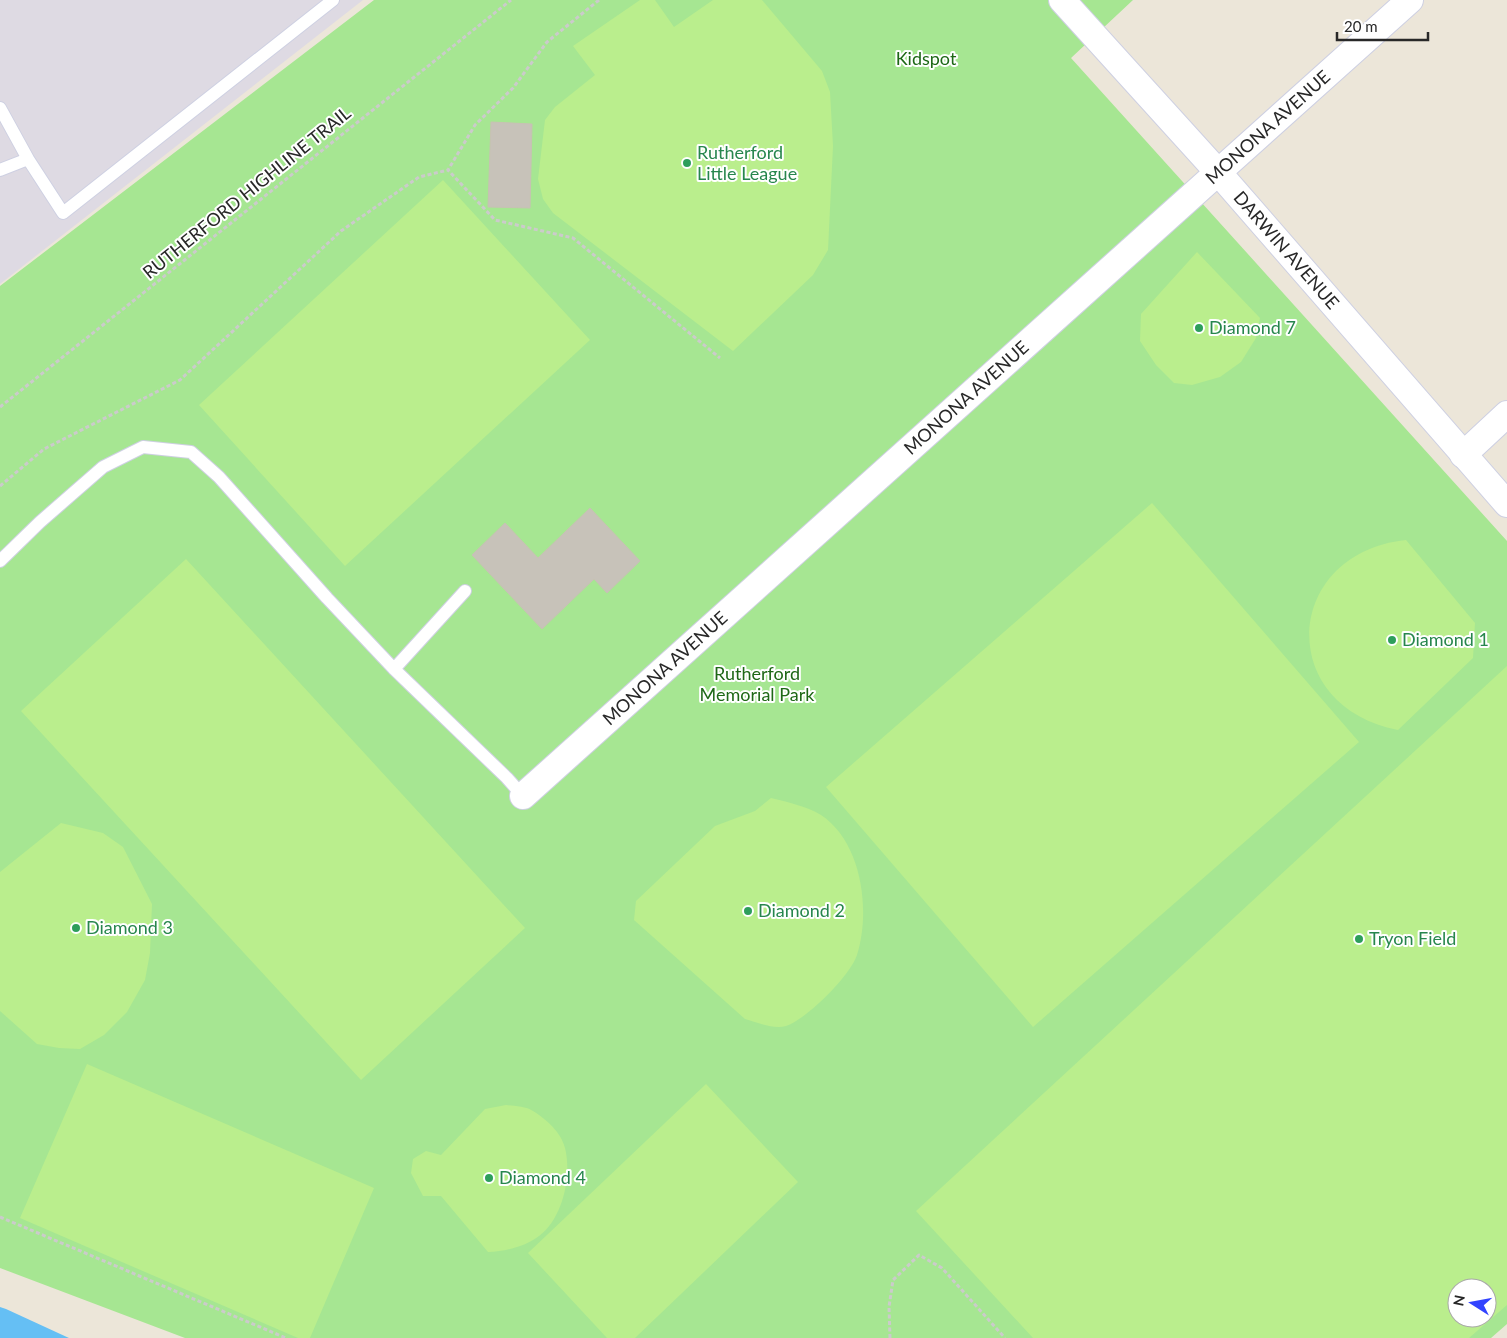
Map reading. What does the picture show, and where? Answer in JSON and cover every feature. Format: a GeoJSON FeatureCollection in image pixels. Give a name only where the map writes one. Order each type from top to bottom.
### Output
{"type":"FeatureCollection","features":[{"type":"Feature","properties":{"kind":"street","name":"DARWIN AVENUE"},"geometry":{"type":"LineString","coordinates":[[1062,0],[1217,171],[1507,504]]}},
{"type":"Feature","properties":{"kind":"street","name":"MONONA AVENUE"},"geometry":{"type":"LineString","coordinates":[[523,796],[1217,171],[1410,0]]}},
{"type":"Feature","properties":{"kind":"street"},"geometry":{"type":"LineString","coordinates":[[1463,454],[1507,414]]}},
{"type":"Feature","properties":{"kind":"lane"},"geometry":{"type":"LineString","coordinates":[[0,108],[28,159],[63,213],[333,0]]}},
{"type":"Feature","properties":{"kind":"lane"},"geometry":{"type":"LineString","coordinates":[[0,170],[28,159]]}},
{"type":"Feature","properties":{"kind":"lane"},"geometry":{"type":"LineString","coordinates":[[0,561],[40,522],[103,467],[143,447],[190,452],[219,477],[326,598],[394,669],[507,778],[523,796]]}},
{"type":"Feature","properties":{"kind":"lane"},"geometry":{"type":"LineString","coordinates":[[394,669],[465,591]]}},
{"type":"Feature","properties":{"kind":"path","name":"RUTHERFORD HIGHLINE TRAIL"},"geometry":{"type":"LineString","coordinates":[[0,407],[511,0]]}},
{"type":"Feature","properties":{"kind":"path"},"geometry":{"type":"LineString","coordinates":[[0,486],[44,449],[180,380],[341,231],[419,177],[448,170],[475,125],[513,88],[547,42],[600,0]]}},
{"type":"Feature","properties":{"kind":"path"},"geometry":{"type":"LineString","coordinates":[[448,170],[495,220],[573,238],[720,358]]}},
{"type":"Feature","properties":{"kind":"path"},"geometry":{"type":"LineString","coordinates":[[0,1217],[286,1338]]}},
{"type":"Feature","properties":{"kind":"path"},"geometry":{"type":"LineString","coordinates":[[890,1338],[889,1307],[893,1280],[919,1255],[942,1268],[1006,1338]]}},
{"type":"Feature","properties":{"kind":"shaded area"},"geometry":{"type":"Polygon","coordinates":[[[0,0],[363,0],[0,284],[0,0]]]}},
{"type":"Feature","properties":{"kind":"green space","name":"Rutherford Memorial Park"},"geometry":{"type":"Polygon","coordinates":[[[374,0],[1133,0],[1071,58],[1507,541],[1507,1324],[1491,1338],[185,1338],[0,1268],[0,286],[374,0]]]}},
{"type":"Feature","properties":{"kind":"green space","name":"Rutherford Little League"},"geometry":{"type":"Polygon","coordinates":[[[640,0],[655,0],[674,27],[713,0],[762,0],[822,71],[830,92],[833,146],[828,250],[813,275],[733,351],[553,213],[543,199],[538,179],[545,120],[555,107],[595,75],[573,46],[640,0]]]}},
{"type":"Feature","properties":{"kind":"green space"},"geometry":{"type":"Polygon","coordinates":[[[443,180],[590,340],[345,566],[199,405],[443,180]]]}},
{"type":"Feature","properties":{"kind":"green space","name":"Diamond 7"},"geometry":{"type":"Polygon","coordinates":[[[1197,252],[1260,318],[1256,338],[1241,362],[1220,377],[1192,385],[1174,383],[1156,365],[1140,341],[1141,314],[1197,252]]]}},
{"type":"Feature","properties":{"kind":"green space"},"geometry":{"type":"Polygon","coordinates":[[[1152,503],[1359,742],[1033,1027],[826,787],[1152,503]]]}},
{"type":"Feature","properties":{"kind":"green space","name":"Diamond 1"},"geometry":{"type":"Polygon","coordinates":[[[1406,540],[1475,623],[1473,658],[1398,730],[1358,715],[1330,692],[1314,663],[1309,631],[1317,600],[1335,572],[1365,551],[1406,540]]]}},
{"type":"Feature","properties":{"kind":"green space"},"geometry":{"type":"Polygon","coordinates":[[[186,559],[525,928],[361,1080],[21,711],[186,559]]]}},
{"type":"Feature","properties":{"kind":"green space","name":"Tryon Field"},"geometry":{"type":"Polygon","coordinates":[[[1507,666],[1507,1305],[1497,1314],[1497,1278],[1447,1278],[1447,1328],[1481,1328],[1469,1338],[1033,1338],[916,1211],[1507,666]]]}},
{"type":"Feature","properties":{"kind":"green space","name":"Diamond 2"},"geometry":{"type":"Polygon","coordinates":[[[771,798],[809,809],[821,815],[835,827],[846,842],[854,860],[863,898],[861,937],[853,964],[837,985],[816,1006],[795,1022],[781,1027],[765,1025],[745,1019],[634,920],[636,901],[715,826],[755,811],[771,798]]]}},
{"type":"Feature","properties":{"kind":"green space","name":"Diamond 3"},"geometry":{"type":"Polygon","coordinates":[[[61,823],[103,833],[123,847],[152,904],[150,953],[145,980],[127,1012],[104,1035],[80,1049],[37,1044],[0,1011],[0,872],[61,823]]]}},
{"type":"Feature","properties":{"kind":"green space"},"geometry":{"type":"Polygon","coordinates":[[[87,1064],[374,1188],[310,1338],[298,1338],[20,1218],[87,1064]]]}},
{"type":"Feature","properties":{"kind":"green space"},"geometry":{"type":"Polygon","coordinates":[[[706,1084],[798,1182],[635,1338],[607,1338],[528,1253],[706,1084]]]}},
{"type":"Feature","properties":{"kind":"green space","name":"Diamond 4"},"geometry":{"type":"Polygon","coordinates":[[[506,1105],[530,1109],[557,1131],[563,1142],[567,1159],[566,1183],[560,1208],[554,1219],[539,1236],[515,1248],[488,1252],[441,1196],[423,1196],[411,1173],[413,1159],[426,1151],[441,1155],[485,1109],[506,1105]]]}},
{"type":"Feature","properties":{"kind":"water"},"geometry":{"type":"Polygon","coordinates":[[[0,1307],[6,1309],[69,1338],[0,1338],[0,1307]]]}},
{"type":"Feature","properties":{"kind":"building"},"geometry":{"type":"Polygon","coordinates":[[[491,122],[532,124],[530,208],[488,207],[491,122]]]}},
{"type":"Feature","properties":{"kind":"building"},"geometry":{"type":"Polygon","coordinates":[[[590,508],[640,561],[607,593],[594,579],[542,629],[472,555],[505,523],[538,558],[590,508]]]}},
{"type":"Feature","properties":{"kind":"place","name":"Rutherford Little League"},"geometry":{"type":"Point","coordinates":[687,163]}},
{"type":"Feature","properties":{"kind":"place","name":"Diamond 7"},"geometry":{"type":"Point","coordinates":[1199,328]}},
{"type":"Feature","properties":{"kind":"place","name":"Diamond 1"},"geometry":{"type":"Point","coordinates":[1392,640]}},
{"type":"Feature","properties":{"kind":"place","name":"Diamond 2"},"geometry":{"type":"Point","coordinates":[748,911]}},
{"type":"Feature","properties":{"kind":"place","name":"Diamond 3"},"geometry":{"type":"Point","coordinates":[76,928]}},
{"type":"Feature","properties":{"kind":"place","name":"Tryon Field"},"geometry":{"type":"Point","coordinates":[1359,939]}},
{"type":"Feature","properties":{"kind":"place","name":"Diamond 4"},"geometry":{"type":"Point","coordinates":[489,1178]}},
{"type":"Feature","properties":{"kind":"park label","name":"Kidspot"},"geometry":{"type":"Point","coordinates":[926,59]}}]}
